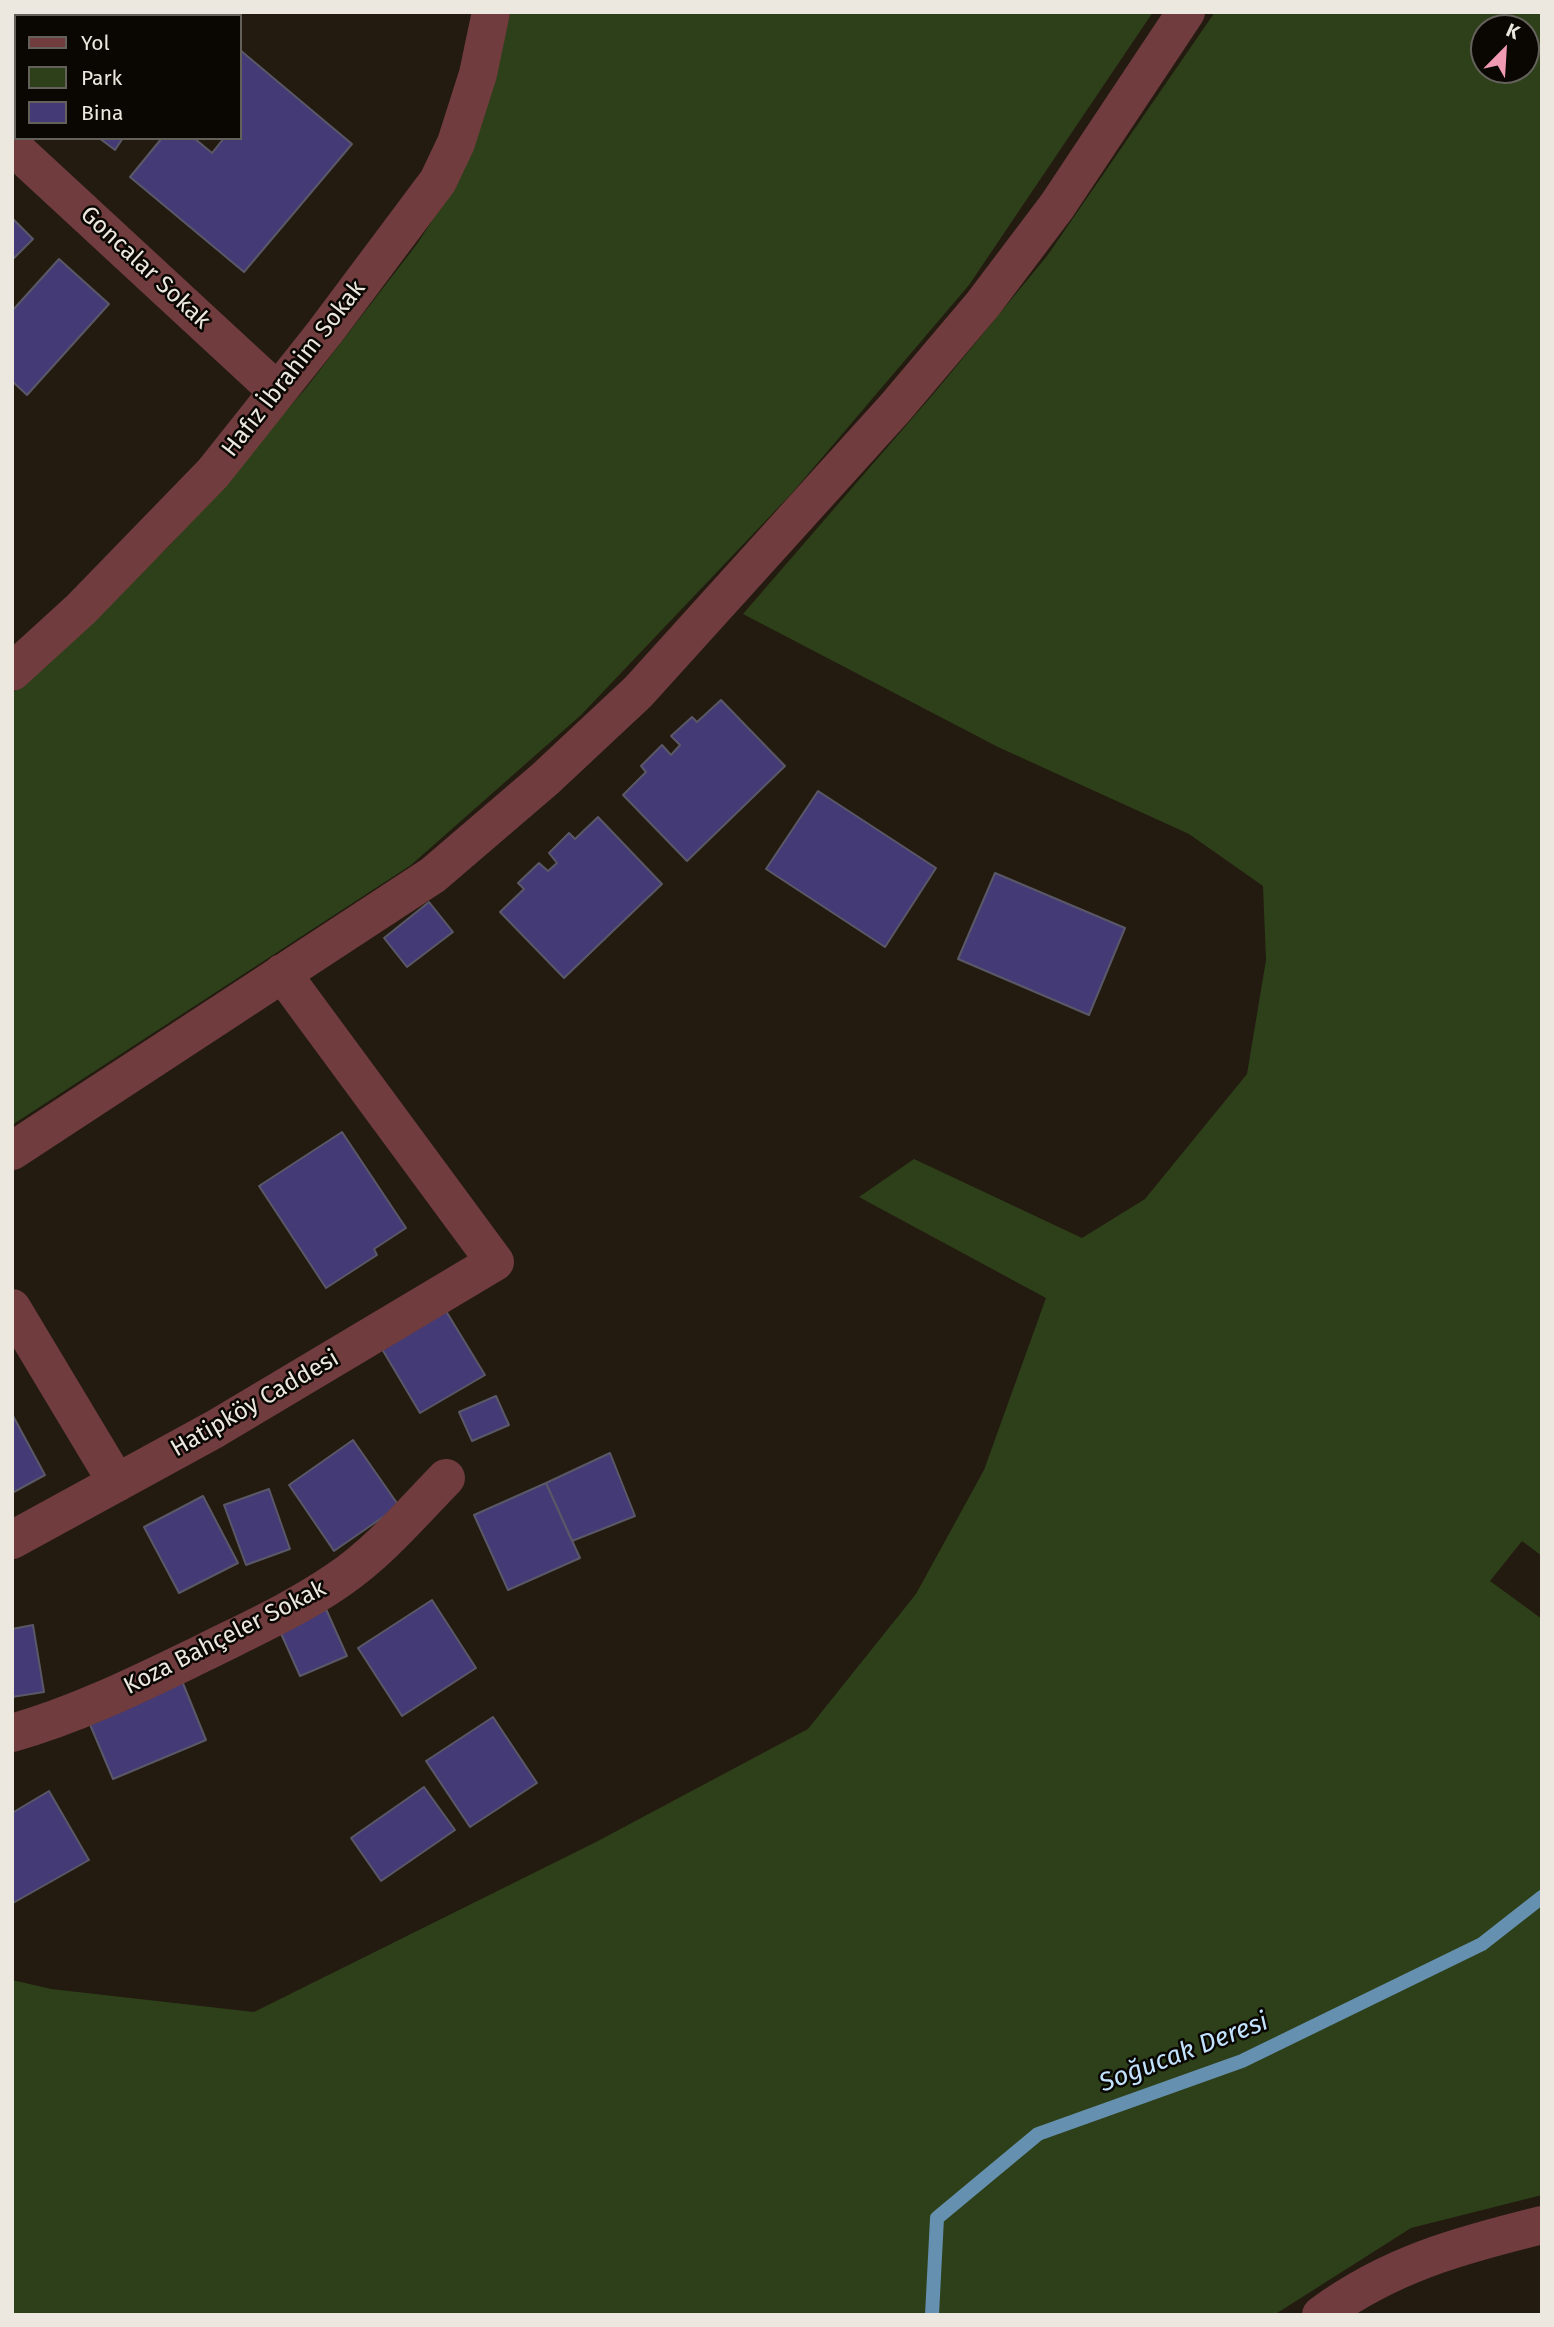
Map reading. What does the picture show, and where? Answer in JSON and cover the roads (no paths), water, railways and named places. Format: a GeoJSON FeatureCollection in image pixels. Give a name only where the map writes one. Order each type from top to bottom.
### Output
{"type":"FeatureCollection","features":[{"type":"Feature","properties":{"kind":"street","name":"Hafız İbrahim Sokak"},"geometry":{"type":"LineString","coordinates":[[12,672],[81,609],[213,473],[438,181],[456,143],[478,74],[491,12]]}},
{"type":"Feature","properties":{"kind":"street"},"geometry":{"type":"LineString","coordinates":[[12,1151],[433,875],[545,779],[638,692],[895,408],[983,304],[1057,206],[1186,12]]}},
{"type":"Feature","properties":{"kind":"street","name":"Goncalar Sokak"},"geometry":{"type":"LineString","coordinates":[[12,146],[277,391]]}},
{"type":"Feature","properties":{"kind":"street","name":"Hatipköy Caddesi"},"geometry":{"type":"LineString","coordinates":[[12,1540],[215,1429],[495,1262],[282,973]]}},
{"type":"Feature","properties":{"kind":"street"},"geometry":{"type":"LineString","coordinates":[[12,1308],[117,1483]]}},
{"type":"Feature","properties":{"kind":"street","name":"Koza Bahçeler Sokak"},"geometry":{"type":"LineString","coordinates":[[12,1733],[53,1721],[98,1702],[293,1609],[341,1579],[396,1531],[446,1478]]}},
{"type":"Feature","properties":{"kind":"street"},"geometry":{"type":"LineString","coordinates":[[1321,2315],[1377,2278],[1448,2249],[1542,2225]]}},
{"type":"Feature","properties":{"kind":"waterway","name":"Soğucak Deresi"},"geometry":{"type":"LineString","coordinates":[[932,2315],[937,2218],[1038,2134],[1242,2061],[1482,1944],[1542,1897]]}}]}
